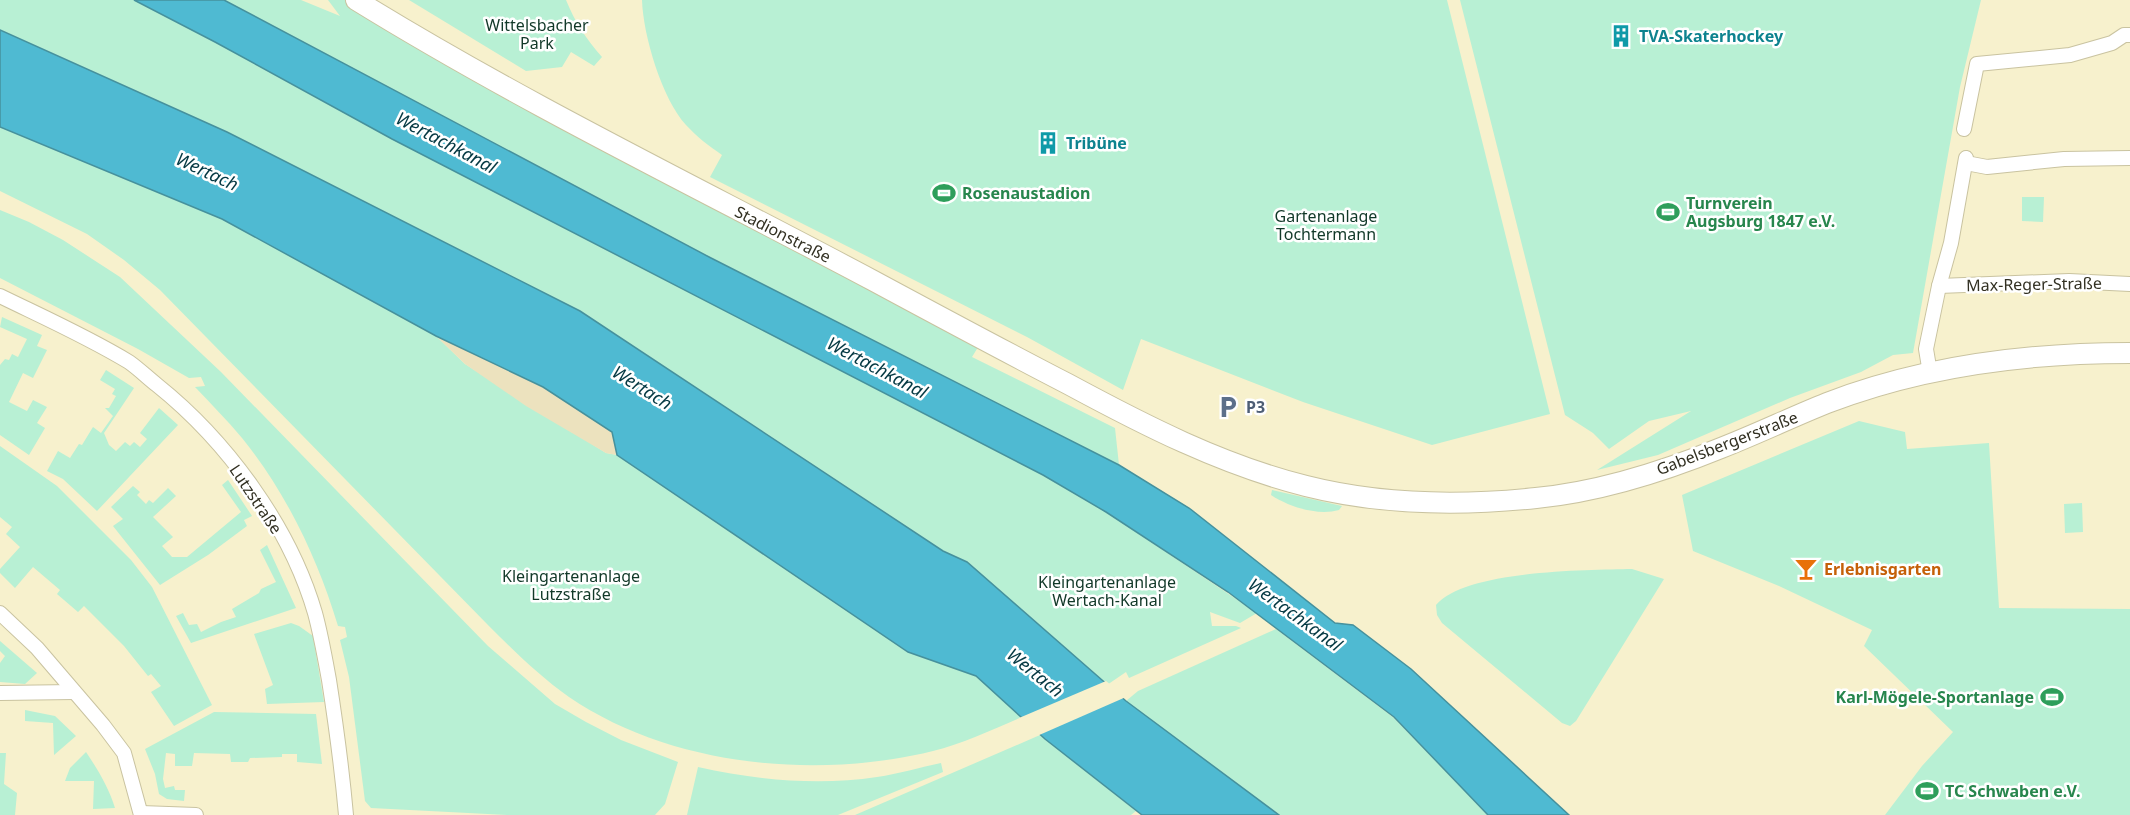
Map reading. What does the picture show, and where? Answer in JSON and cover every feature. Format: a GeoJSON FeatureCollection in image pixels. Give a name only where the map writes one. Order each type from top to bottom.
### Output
{"type":"FeatureCollection","features":[{"type":"Feature","properties":{"kind":"street","name":"Stadionstraße"},"geometry":{"type":"LineString","coordinates":[[356,0],[433,48],[552,113],[1149,427],[1217,456]]}},
{"type":"Feature","properties":{"kind":"street"},"geometry":{"type":"LineString","coordinates":[[1964,129],[1977,64],[2070,56],[2112,43],[2124,35],[2130,35]]}},
{"type":"Feature","properties":{"kind":"street","name":"Max-Reger-Straße"},"geometry":{"type":"LineString","coordinates":[[1930,374],[1926,349],[1938,286],[1951,243],[1966,161],[1987,167],[2064,159],[2130,158]]}},
{"type":"Feature","properties":{"kind":"street","name":"Max-Reger-Straße"},"geometry":{"type":"LineString","coordinates":[[1938,286],[2069,281],[2130,284]]}},
{"type":"Feature","properties":{"kind":"street","name":"Lutzstraße"},"geometry":{"type":"LineString","coordinates":[[0,296],[130,363],[176,400],[205,429],[250,484],[278,528],[315,611],[339,747],[346,815]]}},
{"type":"Feature","properties":{"kind":"street","name":"Gabelsbergerstraße"},"geometry":{"type":"LineString","coordinates":[[1217,456],[1308,487],[1375,499],[1460,504],[1538,498],[1602,487],[1661,470],[1722,448],[1830,402],[1879,386],[2002,360],[2130,353]]}},
{"type":"Feature","properties":{"kind":"street"},"geometry":{"type":"LineString","coordinates":[[0,612],[37,648],[124,753],[141,814],[196,815]]}},
{"type":"Feature","properties":{"kind":"street"},"geometry":{"type":"LineString","coordinates":[[0,693],[74,692]]}},
{"type":"Feature","properties":{"kind":"green space","name":"Kleingartenanlage Wertach-Kanal"},"geometry":{"type":"Polygon","coordinates":[[[0,0],[134,0],[392,139],[1043,475],[1106,512],[1257,613],[1240,623],[1210,612],[1212,626],[1241,628],[1129,678],[1126,672],[1107,685],[967,562],[943,551],[227,132],[0,30],[0,0]]]}},
{"type":"Feature","properties":{"kind":"green space"},"geometry":{"type":"Polygon","coordinates":[[[224,0],[301,0],[340,16],[328,0],[356,0],[983,339],[972,357],[1115,428],[1119,465],[711,258],[224,0]]]}},
{"type":"Feature","properties":{"kind":"green space","name":"Wittelsbacher Park"},"geometry":{"type":"Polygon","coordinates":[[[409,0],[566,0],[581,30],[602,57],[594,66],[571,52],[562,67],[526,71],[409,0]]]}},
{"type":"Feature","properties":{"kind":"green space","name":"Gartenanlage Tochtermann"},"geometry":{"type":"Polygon","coordinates":[[[642,0],[1447,0],[1550,414],[1432,445],[1303,402],[1141,339],[1123,390],[1027,337],[710,177],[722,155],[686,125],[669,99],[650,48],[642,0]]]}},
{"type":"Feature","properties":{"kind":"green space","name":"Turnverein Augsburg 1847 e.V."},"geometry":{"type":"Polygon","coordinates":[[[1460,0],[1981,0],[1960,87],[1913,353],[1893,355],[1861,372],[1790,398],[1658,455],[1597,470],[1691,411],[1649,421],[1609,449],[1593,433],[1565,415],[1460,0]]]}},
{"type":"Feature","properties":{"kind":"green space","name":"Kleingartenanlage Lutzstraße"},"geometry":{"type":"Polygon","coordinates":[[[0,127],[222,219],[436,336],[465,364],[606,453],[617,455],[908,652],[976,676],[1022,717],[967,740],[933,751],[888,760],[793,765],[745,761],[697,752],[652,739],[609,720],[569,697],[516,653],[160,290],[124,260],[87,234],[0,191],[0,127]]]}},
{"type":"Feature","properties":{"kind":"green space"},"geometry":{"type":"Polygon","coordinates":[[[2022,197],[2044,197],[2043,222],[2022,221],[2022,197]]]}},
{"type":"Feature","properties":{"kind":"green space","name":"Kleingartenanlage Lutzstraße"},"geometry":{"type":"Polygon","coordinates":[[[0,210],[63,240],[120,277],[221,372],[488,646],[555,704],[621,740],[678,762],[665,804],[655,815],[507,815],[371,808],[365,801],[349,677],[340,640],[347,637],[345,627],[338,626],[310,551],[273,481],[242,438],[195,387],[205,386],[201,377],[189,378],[0,278],[0,210]]]}},
{"type":"Feature","properties":{"kind":"green space"},"geometry":{"type":"Polygon","coordinates":[[[2,317],[42,335],[37,346],[47,350],[33,378],[23,373],[9,402],[27,411],[33,400],[47,407],[37,423],[45,428],[29,455],[0,435],[0,365],[5,359],[9,360],[12,354],[18,357],[27,339],[0,327],[2,317]]]}},
{"type":"Feature","properties":{"kind":"green space"},"geometry":{"type":"Polygon","coordinates":[[[106,370],[134,388],[104,433],[109,445],[116,451],[125,442],[130,446],[134,442],[140,447],[147,439],[140,433],[159,408],[178,425],[97,511],[63,479],[47,471],[58,451],[70,458],[79,444],[82,445],[93,427],[101,433],[113,416],[105,408],[109,408],[116,396],[112,394],[115,389],[100,380],[106,370]]]}},
{"type":"Feature","properties":{"kind":"green space"},"geometry":{"type":"Polygon","coordinates":[[[1859,421],[1905,432],[1907,449],[1989,443],[1999,608],[2130,609],[2130,815],[1885,815],[1922,766],[1953,732],[1864,646],[1872,630],[1779,586],[1693,551],[1682,495],[1859,421]]]}},
{"type":"Feature","properties":{"kind":"green space"},"geometry":{"type":"Polygon","coordinates":[[[0,446],[57,486],[131,560],[152,587],[212,705],[174,726],[151,692],[161,686],[151,674],[148,676],[124,646],[84,606],[78,612],[57,594],[60,590],[33,567],[15,588],[0,573],[0,569],[20,547],[6,534],[12,527],[0,517],[0,446]]]}},
{"type":"Feature","properties":{"kind":"green space"},"geometry":{"type":"Polygon","coordinates":[[[228,480],[252,516],[244,520],[247,526],[208,555],[160,585],[113,526],[123,519],[111,507],[133,486],[140,492],[137,495],[146,504],[149,500],[153,503],[168,488],[176,496],[153,517],[173,537],[162,546],[172,557],[187,557],[241,512],[222,485],[228,480]]]}},
{"type":"Feature","properties":{"kind":"green space"},"geometry":{"type":"Polygon","coordinates":[[[1272,490],[1342,506],[1339,510],[1331,512],[1304,509],[1271,495],[1272,490]]]}},
{"type":"Feature","properties":{"kind":"green space"},"geometry":{"type":"Polygon","coordinates":[[[2082,503],[2083,532],[2065,533],[2064,504],[2082,503]]]}},
{"type":"Feature","properties":{"kind":"green space"},"geometry":{"type":"Polygon","coordinates":[[[267,545],[296,608],[191,643],[176,616],[183,613],[189,625],[197,624],[201,632],[236,617],[232,609],[259,593],[261,589],[276,582],[260,550],[267,545]]]}},
{"type":"Feature","properties":{"kind":"green space"},"geometry":{"type":"Polygon","coordinates":[[[1632,569],[1664,579],[1576,721],[1570,726],[1562,723],[1442,623],[1437,615],[1436,605],[1451,593],[1499,578],[1586,570],[1632,569]]]}},
{"type":"Feature","properties":{"kind":"green space"},"geometry":{"type":"Polygon","coordinates":[[[291,623],[313,636],[324,702],[267,704],[265,689],[273,685],[254,634],[291,623]]]}},
{"type":"Feature","properties":{"kind":"green space"},"geometry":{"type":"Polygon","coordinates":[[[1276,629],[1394,718],[1488,815],[1279,815],[1126,701],[1138,691],[1276,629]]]}},
{"type":"Feature","properties":{"kind":"green space"},"geometry":{"type":"Polygon","coordinates":[[[0,641],[37,673],[25,684],[0,682],[0,663],[5,656],[0,651],[0,641]]]}},
{"type":"Feature","properties":{"kind":"green space"},"geometry":{"type":"Polygon","coordinates":[[[25,710],[55,716],[76,736],[54,755],[53,723],[25,721],[25,710]]]}},
{"type":"Feature","properties":{"kind":"green space"},"geometry":{"type":"Polygon","coordinates":[[[214,712],[316,714],[322,764],[297,762],[297,754],[250,758],[248,762],[231,762],[230,754],[194,753],[192,766],[175,766],[175,754],[166,753],[163,779],[165,788],[174,786],[175,790],[185,790],[184,801],[167,799],[159,794],[155,774],[145,749],[214,712]]]}},
{"type":"Feature","properties":{"kind":"green space"},"geometry":{"type":"Polygon","coordinates":[[[1040,735],[1136,811],[1131,815],[855,815],[1040,735]]]}},
{"type":"Feature","properties":{"kind":"green space"},"geometry":{"type":"Polygon","coordinates":[[[86,752],[103,779],[115,808],[93,809],[94,781],[65,781],[70,768],[86,752]]]}},
{"type":"Feature","properties":{"kind":"green space"},"geometry":{"type":"Polygon","coordinates":[[[0,753],[6,753],[4,784],[17,793],[15,815],[0,815],[0,753]]]}},
{"type":"Feature","properties":{"kind":"green space"},"geometry":{"type":"Polygon","coordinates":[[[941,763],[943,772],[838,815],[687,815],[698,767],[765,778],[832,781],[885,776],[941,763]]]}},
{"type":"Feature","properties":{"kind":"sand"},"geometry":{"type":"Polygon","coordinates":[[[436,336],[543,387],[612,432],[617,455],[606,453],[526,406],[465,364],[436,336]]]}},
{"type":"Feature","properties":{"kind":"water","name":"Wertachkanal"},"geometry":{"type":"Polygon","coordinates":[[[134,0],[224,0],[711,258],[1119,465],[1189,508],[1335,623],[1353,625],[1411,669],[1569,815],[1488,815],[1394,717],[1228,592],[1106,512],[1043,475],[392,139],[134,0]]]}},
{"type":"Feature","properties":{"kind":"water","name":"Wertach"},"geometry":{"type":"Polygon","coordinates":[[[0,30],[227,132],[580,311],[943,551],[967,562],[1126,701],[1279,815],[1142,815],[1045,739],[976,676],[908,652],[617,455],[612,432],[543,387],[436,336],[222,219],[0,127],[0,30]]]}},
{"type":"Feature","properties":{"kind":"pier"},"geometry":{"type":"Polygon","coordinates":[[[1106,681],[1126,697],[1037,736],[1019,718],[1106,681]]]}},
{"type":"Feature","properties":{"kind":"place","name":"TVA-Skaterhockey"},"geometry":{"type":"Point","coordinates":[1621,36]}},
{"type":"Feature","properties":{"kind":"place","name":"Tribüne"},"geometry":{"type":"Point","coordinates":[1048,143]}},
{"type":"Feature","properties":{"kind":"place","name":"Rosenaustadion"},"geometry":{"type":"Point","coordinates":[944,193]}},
{"type":"Feature","properties":{"kind":"place","name":"Turnverein Augsburg 1847 e.V."},"geometry":{"type":"Point","coordinates":[1668,212]}},
{"type":"Feature","properties":{"kind":"place","name":"P3"},"geometry":{"type":"Point","coordinates":[1228,407]}},
{"type":"Feature","properties":{"kind":"place","name":"Erlebnisgarten"},"geometry":{"type":"Point","coordinates":[1806,569]}},
{"type":"Feature","properties":{"kind":"place","name":"Karl-Mögele-Sportanlage"},"geometry":{"type":"Point","coordinates":[2052,697]}},
{"type":"Feature","properties":{"kind":"place","name":"TC Schwaben e.V."},"geometry":{"type":"Point","coordinates":[1927,791]}}]}
